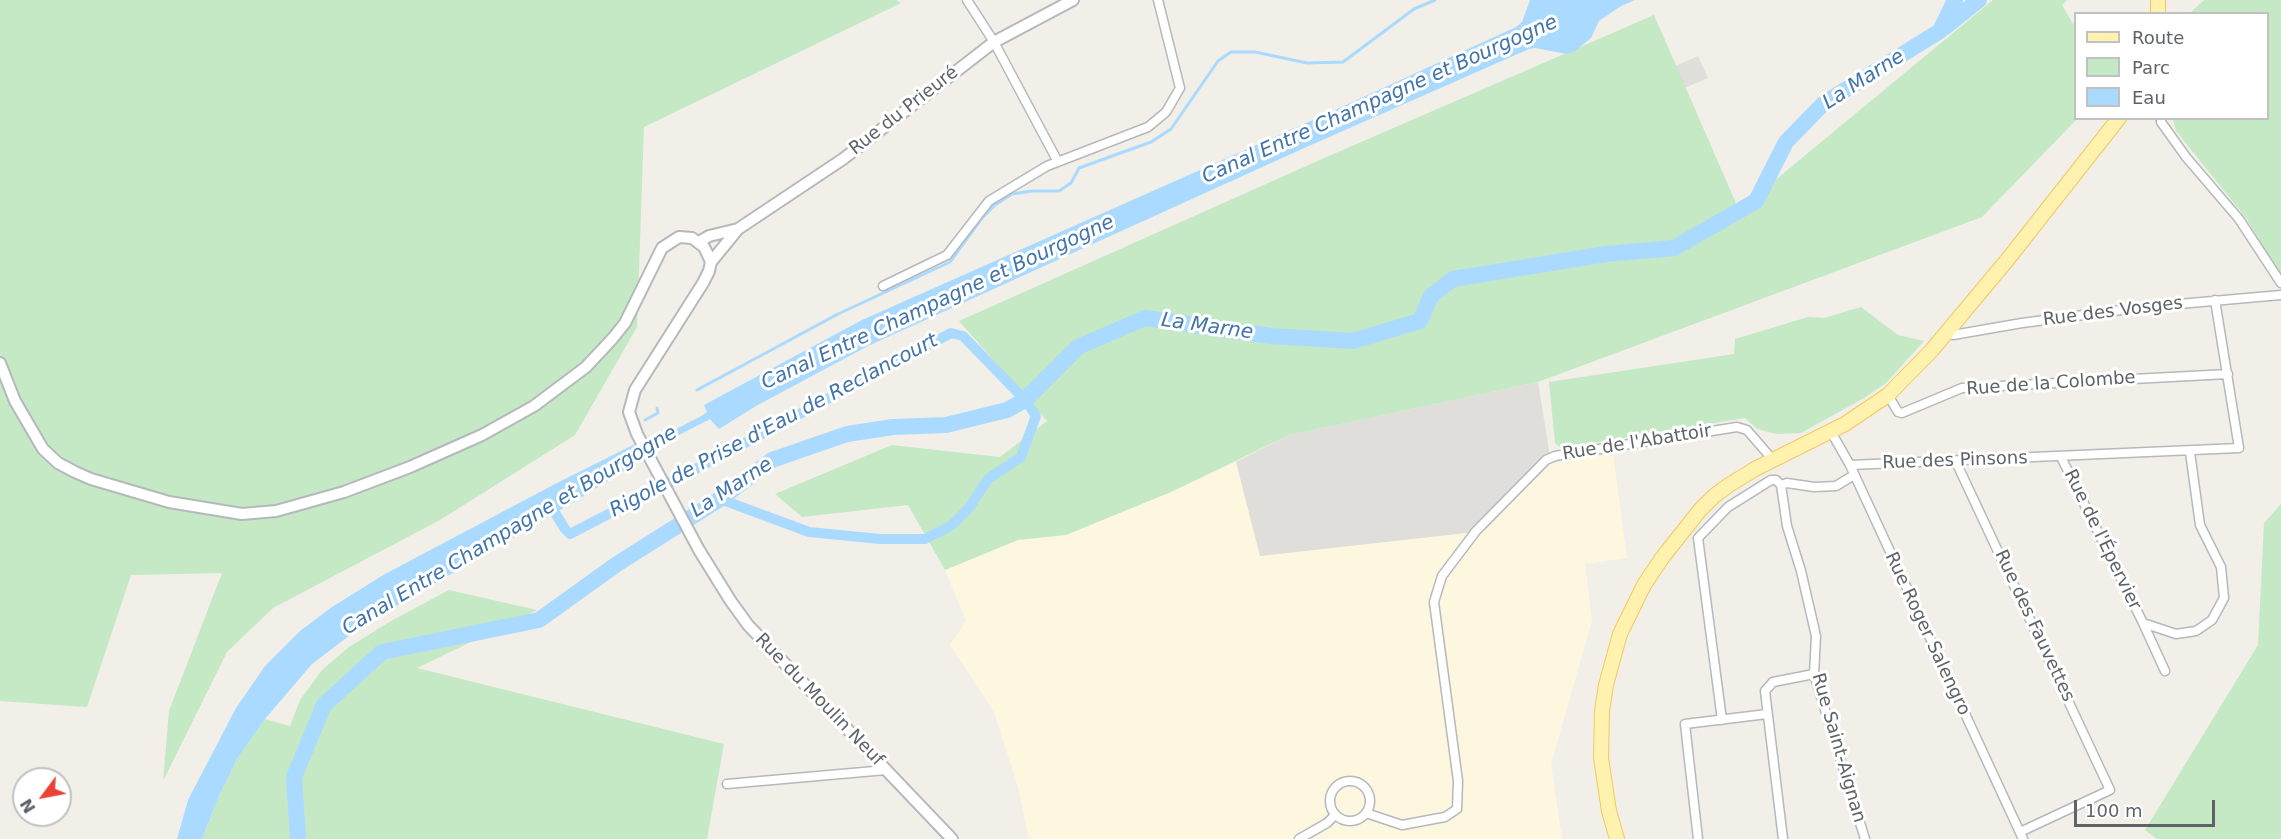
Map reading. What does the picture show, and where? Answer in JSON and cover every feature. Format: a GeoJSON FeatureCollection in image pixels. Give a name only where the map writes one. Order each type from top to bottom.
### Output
{"type":"FeatureCollection","features":[{"type":"Feature","properties":{"kind":"main road"},"geometry":{"type":"LineString","coordinates":[[1617,839],[1604,784],[1600,736],[1606,685],[1620,634],[1644,585],[1681,532],[1700,510],[1730,485],[1773,460],[1845,424],[1888,395],[1948,332],[2117,120]]}},
{"type":"Feature","properties":{"kind":"street"},"geometry":{"type":"LineString","coordinates":[[967,0],[994,42],[1058,162]]}},
{"type":"Feature","properties":{"kind":"street","name":"Rue du Prieuré"},"geometry":{"type":"LineString","coordinates":[[668,491],[638,436],[629,412],[634,390],[704,283],[711,262],[738,229],[843,159],[994,42],[1073,0]]}},
{"type":"Feature","properties":{"kind":"street"},"geometry":{"type":"LineString","coordinates":[[883,286],[946,255],[989,201],[1047,166],[1148,127],[1166,112],[1180,88],[1158,0]]}},
{"type":"Feature","properties":{"kind":"street"},"geometry":{"type":"LineString","coordinates":[[2161,120],[2186,157],[2239,219],[2281,283]]}},
{"type":"Feature","properties":{"kind":"street","name":"Rue du Prieuré"},"geometry":{"type":"LineString","coordinates":[[0,363],[15,401],[31,431],[43,449],[58,463],[91,479],[169,502],[231,513],[260,514],[344,492],[410,467],[482,435],[534,406],[586,367],[613,338],[629,315],[667,243],[679,237],[692,238],[699,242],[709,236],[738,229]]}},
{"type":"Feature","properties":{"kind":"street"},"geometry":{"type":"LineString","coordinates":[[699,242],[711,262]]}},
{"type":"Feature","properties":{"kind":"street","name":"Rue des Vosges"},"geometry":{"type":"LineString","coordinates":[[1948,332],[1953,335],[2022,322],[2145,307],[2281,295]]}},
{"type":"Feature","properties":{"kind":"street"},"geometry":{"type":"LineString","coordinates":[[2215,300],[2228,374]]}},
{"type":"Feature","properties":{"kind":"street","name":"Rue de la Colombe"},"geometry":{"type":"LineString","coordinates":[[1888,395],[1898,412],[1902,413],[1962,388],[2228,374]]}},
{"type":"Feature","properties":{"kind":"street","name":"Rue des Pinsons"},"geometry":{"type":"LineString","coordinates":[[1850,465],[2190,452],[2239,448],[2228,374]]}},
{"type":"Feature","properties":{"kind":"street","name":"Rue de l'Abattoir"},"geometry":{"type":"LineString","coordinates":[[1366,813],[1402,825],[1445,817],[1456,809],[1458,781],[1434,602],[1442,576],[1476,531],[1546,460],[1555,456],[1737,428],[1747,430],[1773,460]]}},
{"type":"Feature","properties":{"kind":"street","name":"Rue Roger Salengro"},"geometry":{"type":"LineString","coordinates":[[1830,430],[1850,465],[2022,835]]}},
{"type":"Feature","properties":{"kind":"street","name":"Rue de l'Épervier"},"geometry":{"type":"LineString","coordinates":[[2061,457],[2143,624],[2176,634],[2196,631],[2212,620],[2224,598],[2220,567],[2200,525],[2190,452]]}},
{"type":"Feature","properties":{"kind":"street","name":"Rue des Fauvettes"},"geometry":{"type":"LineString","coordinates":[[1956,462],[2110,790],[2022,835]]}},
{"type":"Feature","properties":{"kind":"street"},"geometry":{"type":"LineString","coordinates":[[1722,720],[1698,538],[1728,507],[1771,480],[1776,480],[1781,485],[1787,483],[1814,487],[1836,486],[1854,475]]}},
{"type":"Feature","properties":{"kind":"street","name":"Rue Saint-Aignan"},"geometry":{"type":"LineString","coordinates":[[1781,485],[1787,526],[1801,571],[1816,636],[1814,674],[1865,839]]}},
{"type":"Feature","properties":{"kind":"street","name":"Rue du Moulin Neuf"},"geometry":{"type":"LineString","coordinates":[[668,491],[699,550],[748,625],[952,839]]}},
{"type":"Feature","properties":{"kind":"street"},"geometry":{"type":"LineString","coordinates":[[2143,624],[2164,671]]}},
{"type":"Feature","properties":{"kind":"street"},"geometry":{"type":"LineString","coordinates":[[1784,839],[1765,691],[1773,682],[1814,674]]}},
{"type":"Feature","properties":{"kind":"street"},"geometry":{"type":"LineString","coordinates":[[1698,839],[1685,724],[1767,714]]}},
{"type":"Feature","properties":{"kind":"street"},"geometry":{"type":"LineString","coordinates":[[727,784],[886,770]]}},
{"type":"Feature","properties":{"kind":"street"},"geometry":{"type":"LineString","coordinates":[[1349,781],[1362,785],[1367,791],[1369,806],[1366,813],[1360,819],[1350,821],[1335,815],[1329,803],[1330,796],[1337,785],[1349,781]]}},
{"type":"Feature","properties":{"kind":"street"},"geometry":{"type":"LineString","coordinates":[[1299,839],[1327,823],[1335,815]]}},
{"type":"Feature","properties":{"kind":"shaded area"},"geometry":{"type":"Polygon","coordinates":[[[1698,56],[1708,78],[1682,89],[1673,67],[1698,56]]]}},
{"type":"Feature","properties":{"kind":"shaded area"},"geometry":{"type":"Polygon","coordinates":[[[1538,382],[1551,463],[1484,531],[1260,556],[1236,462],[1289,435],[1538,382]]]}},
{"type":"Feature","properties":{"kind":"shaded area"},"geometry":{"type":"Polygon","coordinates":[[[1613,454],[1627,558],[1585,564],[1592,621],[1551,764],[1562,839],[1029,839],[1018,787],[994,712],[950,645],[966,621],[945,570],[1018,540],[1066,534],[1171,492],[1236,462],[1260,556],[1484,531],[1551,463],[1613,454]]]}},
{"type":"Feature","properties":{"kind":"green space"},"geometry":{"type":"Polygon","coordinates":[[[0,0],[896,0],[901,3],[644,127],[637,327],[575,435],[440,520],[273,608],[227,652],[163,781],[169,711],[222,573],[131,575],[87,707],[0,701],[0,0]]]}},
{"type":"Feature","properties":{"kind":"green space"},"geometry":{"type":"Polygon","coordinates":[[[1993,0],[2067,0],[2062,5],[2074,25],[2074,120],[2076,120],[1982,217],[1538,382],[1289,435],[1171,492],[1066,535],[1018,540],[945,570],[908,505],[802,517],[775,494],[892,445],[1000,457],[1047,421],[959,321],[1322,159],[1654,15],[1739,210],[1993,0]]]}},
{"type":"Feature","properties":{"kind":"green space"},"geometry":{"type":"Polygon","coordinates":[[[2204,0],[2281,0],[2281,277],[2246,218],[2176,131],[2173,120],[2269,120],[2269,12],[2191,12],[2204,0]]]}},
{"type":"Feature","properties":{"kind":"green space"},"geometry":{"type":"Polygon","coordinates":[[[1861,307],[1898,335],[1924,341],[1886,383],[1801,433],[1776,434],[1757,429],[1745,418],[1561,448],[1555,443],[1549,382],[1734,354],[1735,339],[1808,317],[1824,318],[1861,307]]]}},
{"type":"Feature","properties":{"kind":"green space"},"geometry":{"type":"Polygon","coordinates":[[[2281,504],[2281,839],[2157,839],[2145,830],[2258,645],[2264,523],[2281,504]]]}},
{"type":"Feature","properties":{"kind":"green space"},"geometry":{"type":"Polygon","coordinates":[[[449,590],[537,610],[417,668],[724,744],[707,839],[202,839],[237,759],[265,719],[290,726],[300,700],[322,670],[349,647],[449,590]]]}},
{"type":"Feature","properties":{"kind":"water","name":"Canal Entre Champagne et Bourgogne"},"geometry":{"type":"Polygon","coordinates":[[[1530,0],[1635,0],[1621,6],[1599,21],[1591,38],[1575,51],[1567,54],[1529,49],[1302,149],[868,346],[756,406],[719,429],[710,419],[644,453],[646,457],[579,499],[362,626],[312,664],[265,719],[237,759],[202,839],[177,839],[188,800],[236,708],[265,666],[300,631],[332,607],[385,574],[637,443],[642,447],[703,415],[707,412],[704,405],[862,320],[1333,111],[1516,27],[1522,22],[1530,0]]]}},
{"type":"Feature","properties":{"kind":"waterway"},"geometry":{"type":"LineString","coordinates":[[697,390],[838,314],[950,262],[982,218],[995,205],[1012,194],[1059,191],[1071,183],[1079,168],[1151,142],[1171,129],[1218,61],[1231,52],[1255,52],[1307,63],[1343,62],[1414,9],[1435,0]]}},
{"type":"Feature","properties":{"kind":"waterway","name":"La Marne"},"geometry":{"type":"LineString","coordinates":[[298,839],[294,777],[324,705],[382,652],[539,620],[617,564],[720,499],[772,460],[847,434],[893,427],[946,425],[1007,410],[1025,400],[1078,347],[1145,318],[1271,336],[1353,341],[1420,321],[1431,296],[1453,279],[1606,254],[1674,248],[1756,201],[1786,142],[1824,103],[1940,31],[1955,0]]}},
{"type":"Feature","properties":{"kind":"waterway","name":"La Marne"},"geometry":{"type":"LineString","coordinates":[[1944,28],[1979,0]]}},
{"type":"Feature","properties":{"kind":"waterway","name":"Rigole de Prise d'Eau de Reclancourt"},"geometry":{"type":"LineString","coordinates":[[550,505],[570,534],[951,333],[963,336],[1025,400],[1036,416],[1021,457],[988,479],[969,508],[952,525],[925,539],[880,539],[809,532],[720,499]]}},
{"type":"Feature","properties":{"kind":"waterway"},"geometry":{"type":"LineString","coordinates":[[645,420],[658,413],[657,408]]}},
{"type":"Feature","properties":{"kind":"waterway"},"geometry":{"type":"LineString","coordinates":[[725,443],[730,451]]}}]}
